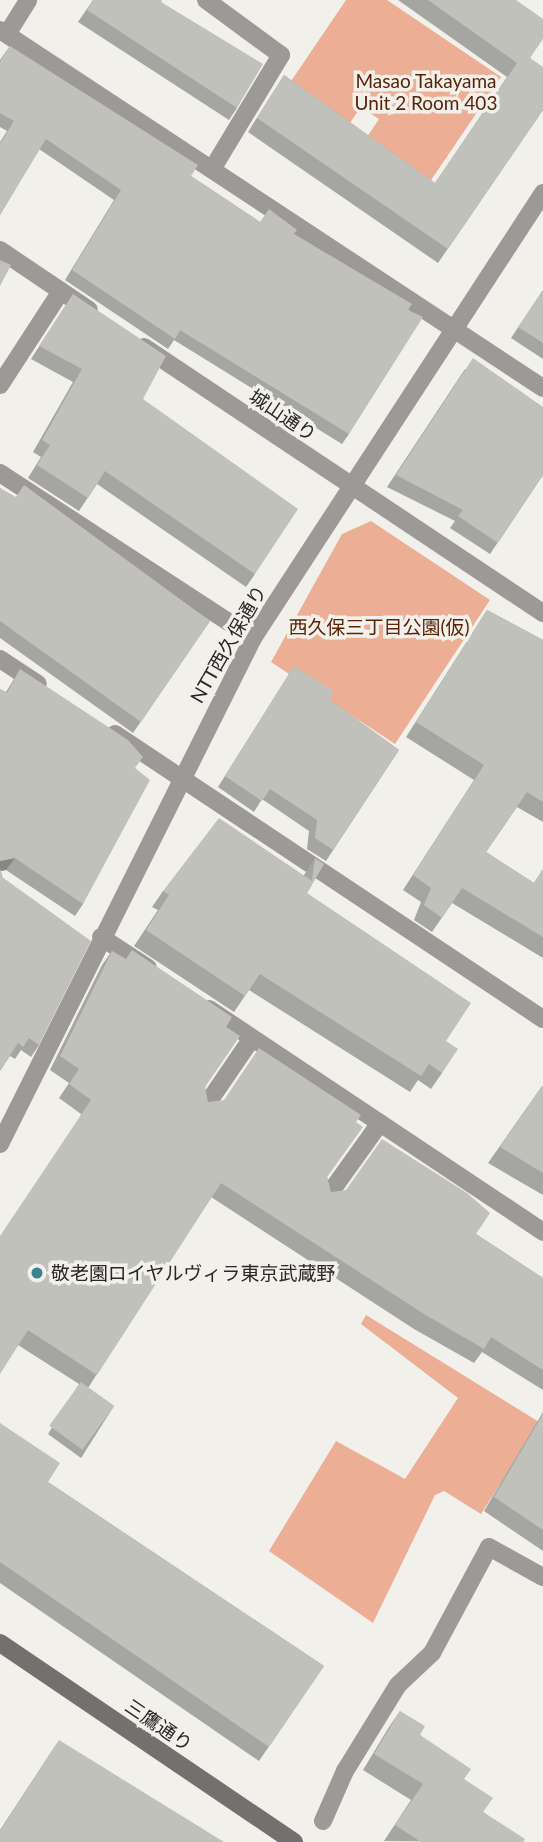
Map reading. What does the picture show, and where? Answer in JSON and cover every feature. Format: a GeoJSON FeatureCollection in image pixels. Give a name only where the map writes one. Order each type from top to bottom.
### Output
{"type":"FeatureCollection","features":[{"type":"Feature","properties":{"kind":"main road","name":"三鷹通り"},"geometry":{"type":"LineString","coordinates":[[0,1643],[294,1842]]}},
{"type":"Feature","properties":{"kind":"street"},"geometry":{"type":"LineString","coordinates":[[28,0],[4,31],[214,166],[543,387]]}},
{"type":"Feature","properties":{"kind":"street"},"geometry":{"type":"LineString","coordinates":[[206,0],[281,55],[214,166]]}},
{"type":"Feature","properties":{"kind":"street","name":"NTT西久保通り"},"geometry":{"type":"LineString","coordinates":[[0,1144],[26,1103],[94,939],[253,638],[349,485],[543,193]]}},
{"type":"Feature","properties":{"kind":"street"},"geometry":{"type":"LineString","coordinates":[[0,250],[107,322]]}},
{"type":"Feature","properties":{"kind":"street"},"geometry":{"type":"LineString","coordinates":[[0,385],[61,291]]}},
{"type":"Feature","properties":{"kind":"street","name":"城山通り"},"geometry":{"type":"LineString","coordinates":[[130,337],[543,613]]}},
{"type":"Feature","properties":{"kind":"street"},"geometry":{"type":"LineString","coordinates":[[0,473],[253,638]]}},
{"type":"Feature","properties":{"kind":"street"},"geometry":{"type":"LineString","coordinates":[[0,659],[56,696]]}},
{"type":"Feature","properties":{"kind":"street"},"geometry":{"type":"LineString","coordinates":[[101,725],[543,1019]]}},
{"type":"Feature","properties":{"kind":"street"},"geometry":{"type":"LineString","coordinates":[[94,939],[171,983]]}},
{"type":"Feature","properties":{"kind":"street"},"geometry":{"type":"LineString","coordinates":[[194,999],[543,1232]]}},
{"type":"Feature","properties":{"kind":"street"},"geometry":{"type":"LineString","coordinates":[[205,1107],[252,1038]]}},
{"type":"Feature","properties":{"kind":"street"},"geometry":{"type":"LineString","coordinates":[[327,1196],[380,1123]]}},
{"type":"Feature","properties":{"kind":"street"},"geometry":{"type":"LineString","coordinates":[[323,1821],[345,1771],[398,1685],[432,1653],[489,1547],[543,1577]]}},
{"type":"Feature","properties":{"kind":"green space","name":"Masao Takayama Unit 2 Room 403"},"geometry":{"type":"Polygon","coordinates":[[[346,0],[387,0],[501,77],[425,189],[361,146],[379,119],[361,107],[345,130],[285,90],[346,0]]]}},
{"type":"Feature","properties":{"kind":"green space","name":"西久保三丁目公園(仮)"},"geometry":{"type":"Polygon","coordinates":[[[371,521],[490,600],[395,744],[271,662],[342,534],[371,521]]]}},
{"type":"Feature","properties":{"kind":"green space"},"geometry":{"type":"Polygon","coordinates":[[[366,1315],[539,1422],[481,1514],[444,1491],[435,1495],[373,1623],[269,1551],[336,1441],[405,1479],[458,1398],[361,1324],[366,1315]]]}},
{"type":"Feature","properties":{"kind":"building"},"geometry":{"type":"Polygon","coordinates":[[[93,0],[162,0],[161,2],[263,64],[237,108],[87,10],[93,0]]]}},
{"type":"Feature","properties":{"kind":"building"},"geometry":{"type":"Polygon","coordinates":[[[428,0],[516,0],[543,19],[543,39],[530,58],[543,67],[543,110],[448,249],[257,118],[284,75],[435,183],[517,63],[428,0]]]}},
{"type":"Feature","properties":{"kind":"building"},"geometry":{"type":"Polygon","coordinates":[[[10,46],[198,165],[191,176],[260,222],[269,209],[297,230],[294,234],[412,304],[408,310],[423,317],[349,434],[180,330],[175,339],[72,270],[121,190],[46,139],[0,215],[0,144],[14,121],[0,113],[0,62],[10,46]]]}},
{"type":"Feature","properties":{"kind":"building"},"geometry":{"type":"Polygon","coordinates":[[[0,260],[11,265],[0,286],[0,260]]]}},
{"type":"Feature","properties":{"kind":"building"},"geometry":{"type":"Polygon","coordinates":[[[543,291],[543,343],[518,327],[543,291]]]}},
{"type":"Feature","properties":{"kind":"building"},"geometry":{"type":"Polygon","coordinates":[[[73,294],[166,356],[143,399],[298,509],[255,574],[105,471],[88,498],[37,465],[50,445],[42,440],[82,369],[39,346],[73,294]]]}},
{"type":"Feature","properties":{"kind":"building"},"geometry":{"type":"Polygon","coordinates":[[[473,358],[543,407],[543,475],[498,543],[458,516],[463,510],[396,475],[473,358]]]}},
{"type":"Feature","properties":{"kind":"building"},"geometry":{"type":"Polygon","coordinates":[[[24,485],[210,621],[141,722],[0,621],[0,488],[16,497],[24,485]]]}},
{"type":"Feature","properties":{"kind":"building"},"geometry":{"type":"Polygon","coordinates":[[[487,610],[543,640],[543,802],[527,792],[486,852],[534,883],[543,870],[543,937],[462,888],[442,918],[424,905],[431,888],[413,875],[484,765],[416,722],[487,610]]]}},
{"type":"Feature","properties":{"kind":"building"},"geometry":{"type":"Polygon","coordinates":[[[294,666],[334,691],[329,699],[399,750],[333,850],[315,838],[317,820],[270,789],[262,801],[225,776],[294,666]]]}},
{"type":"Feature","properties":{"kind":"building"},"geometry":{"type":"Polygon","coordinates":[[[20,669],[128,740],[143,757],[135,768],[150,780],[83,904],[15,858],[0,861],[0,689],[7,693],[20,669]]]}},
{"type":"Feature","properties":{"kind":"building"},"geometry":{"type":"Polygon","coordinates":[[[219,818],[312,881],[315,858],[324,864],[307,893],[471,1003],[446,1041],[458,1049],[442,1073],[429,1064],[421,1076],[260,974],[245,996],[146,930],[169,895],[163,891],[219,818]]]}},
{"type":"Feature","properties":{"kind":"building"},"geometry":{"type":"Polygon","coordinates":[[[0,868],[2,877],[91,941],[39,1045],[29,1038],[23,1047],[18,1043],[0,1071],[0,868]]]}},
{"type":"Feature","properties":{"kind":"building"},"geometry":{"type":"Polygon","coordinates":[[[132,950],[232,1017],[226,1027],[240,1036],[205,1087],[208,1102],[224,1100],[259,1048],[361,1115],[356,1122],[363,1127],[327,1177],[331,1192],[346,1190],[382,1139],[467,1193],[490,1213],[476,1234],[543,1278],[543,1370],[491,1337],[484,1349],[424,1314],[221,1183],[97,1375],[28,1330],[0,1374],[0,1236],[91,1100],[69,1084],[79,1069],[60,1056],[112,951],[126,959],[132,950]]]}},
{"type":"Feature","properties":{"kind":"building"},"geometry":{"type":"Polygon","coordinates":[[[543,1086],[543,1173],[500,1147],[543,1086]]]}},
{"type":"Feature","properties":{"kind":"building"},"geometry":{"type":"Polygon","coordinates":[[[81,1382],[114,1406],[82,1450],[49,1426],[81,1382]]]}},
{"type":"Feature","properties":{"kind":"building"},"geometry":{"type":"Polygon","coordinates":[[[543,1414],[543,1530],[494,1497],[543,1414]]]}},
{"type":"Feature","properties":{"kind":"building"},"geometry":{"type":"Polygon","coordinates":[[[0,1423],[60,1463],[48,1482],[324,1666],[269,1747],[0,1562],[0,1423]]]}},
{"type":"Feature","properties":{"kind":"building"},"geometry":{"type":"Polygon","coordinates":[[[400,1711],[425,1726],[420,1735],[471,1769],[464,1779],[493,1798],[483,1812],[525,1839],[523,1842],[421,1842],[395,1825],[423,1784],[374,1754],[400,1711]]]}},
{"type":"Feature","properties":{"kind":"building"},"geometry":{"type":"Polygon","coordinates":[[[59,1740],[224,1842],[0,1842],[0,1831],[59,1740]]]}},
{"type":"Feature","properties":{"kind":"place","name":"敬老園ロイヤルヴィラ東京武蔵野"},"geometry":{"type":"Point","coordinates":[37,1273]}}]}
